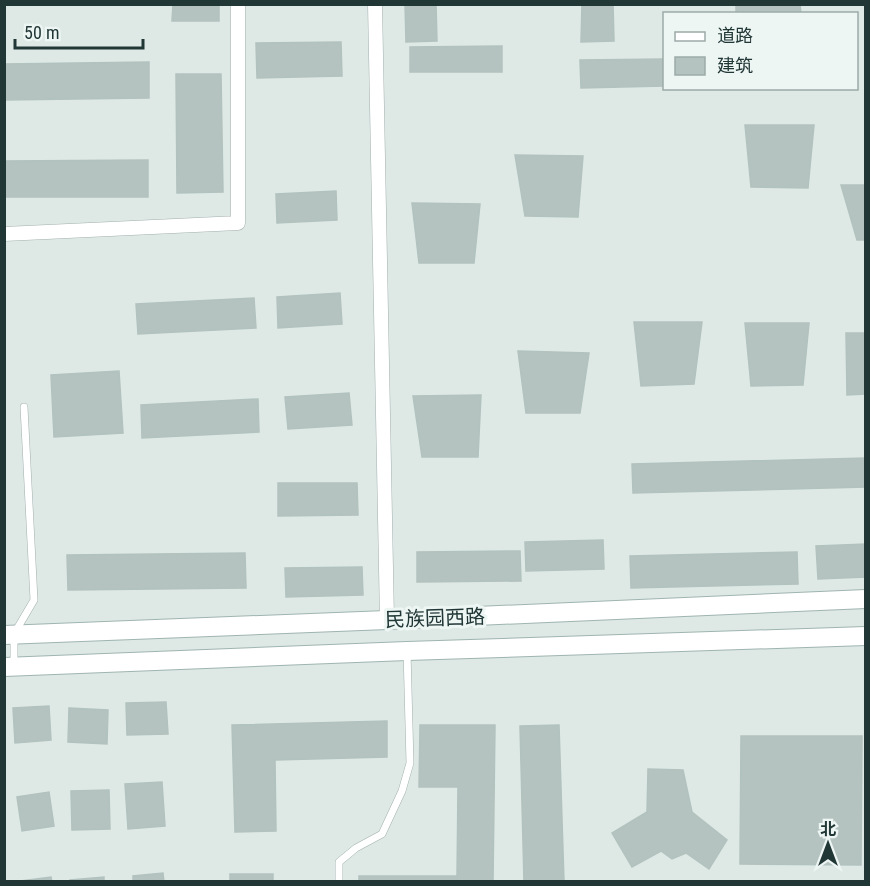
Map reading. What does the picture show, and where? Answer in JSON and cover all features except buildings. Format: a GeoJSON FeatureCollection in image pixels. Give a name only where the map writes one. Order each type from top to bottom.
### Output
{"type":"FeatureCollection","features":[{"type":"Feature","properties":{"kind":"main road","name":"民族园西路"},"geometry":{"type":"LineString","coordinates":[[8,632],[387,620],[866,599]]}},
{"type":"Feature","properties":{"kind":"main road","name":"民族园西路"},"geometry":{"type":"LineString","coordinates":[[9,667],[866,636]]}},
{"type":"Feature","properties":{"kind":"street"},"geometry":{"type":"LineString","coordinates":[[4,234],[238,223],[238,4]]}},
{"type":"Feature","properties":{"kind":"street"},"geometry":{"type":"LineString","coordinates":[[375,4],[387,620]]}},
{"type":"Feature","properties":{"kind":"lane"},"geometry":{"type":"LineString","coordinates":[[9,667],[8,632],[34,600],[24,407]]}},
{"type":"Feature","properties":{"kind":"lane"},"geometry":{"type":"LineString","coordinates":[[339,882],[339,862],[356,848],[382,834],[402,791],[410,763],[407,651]]}}]}
